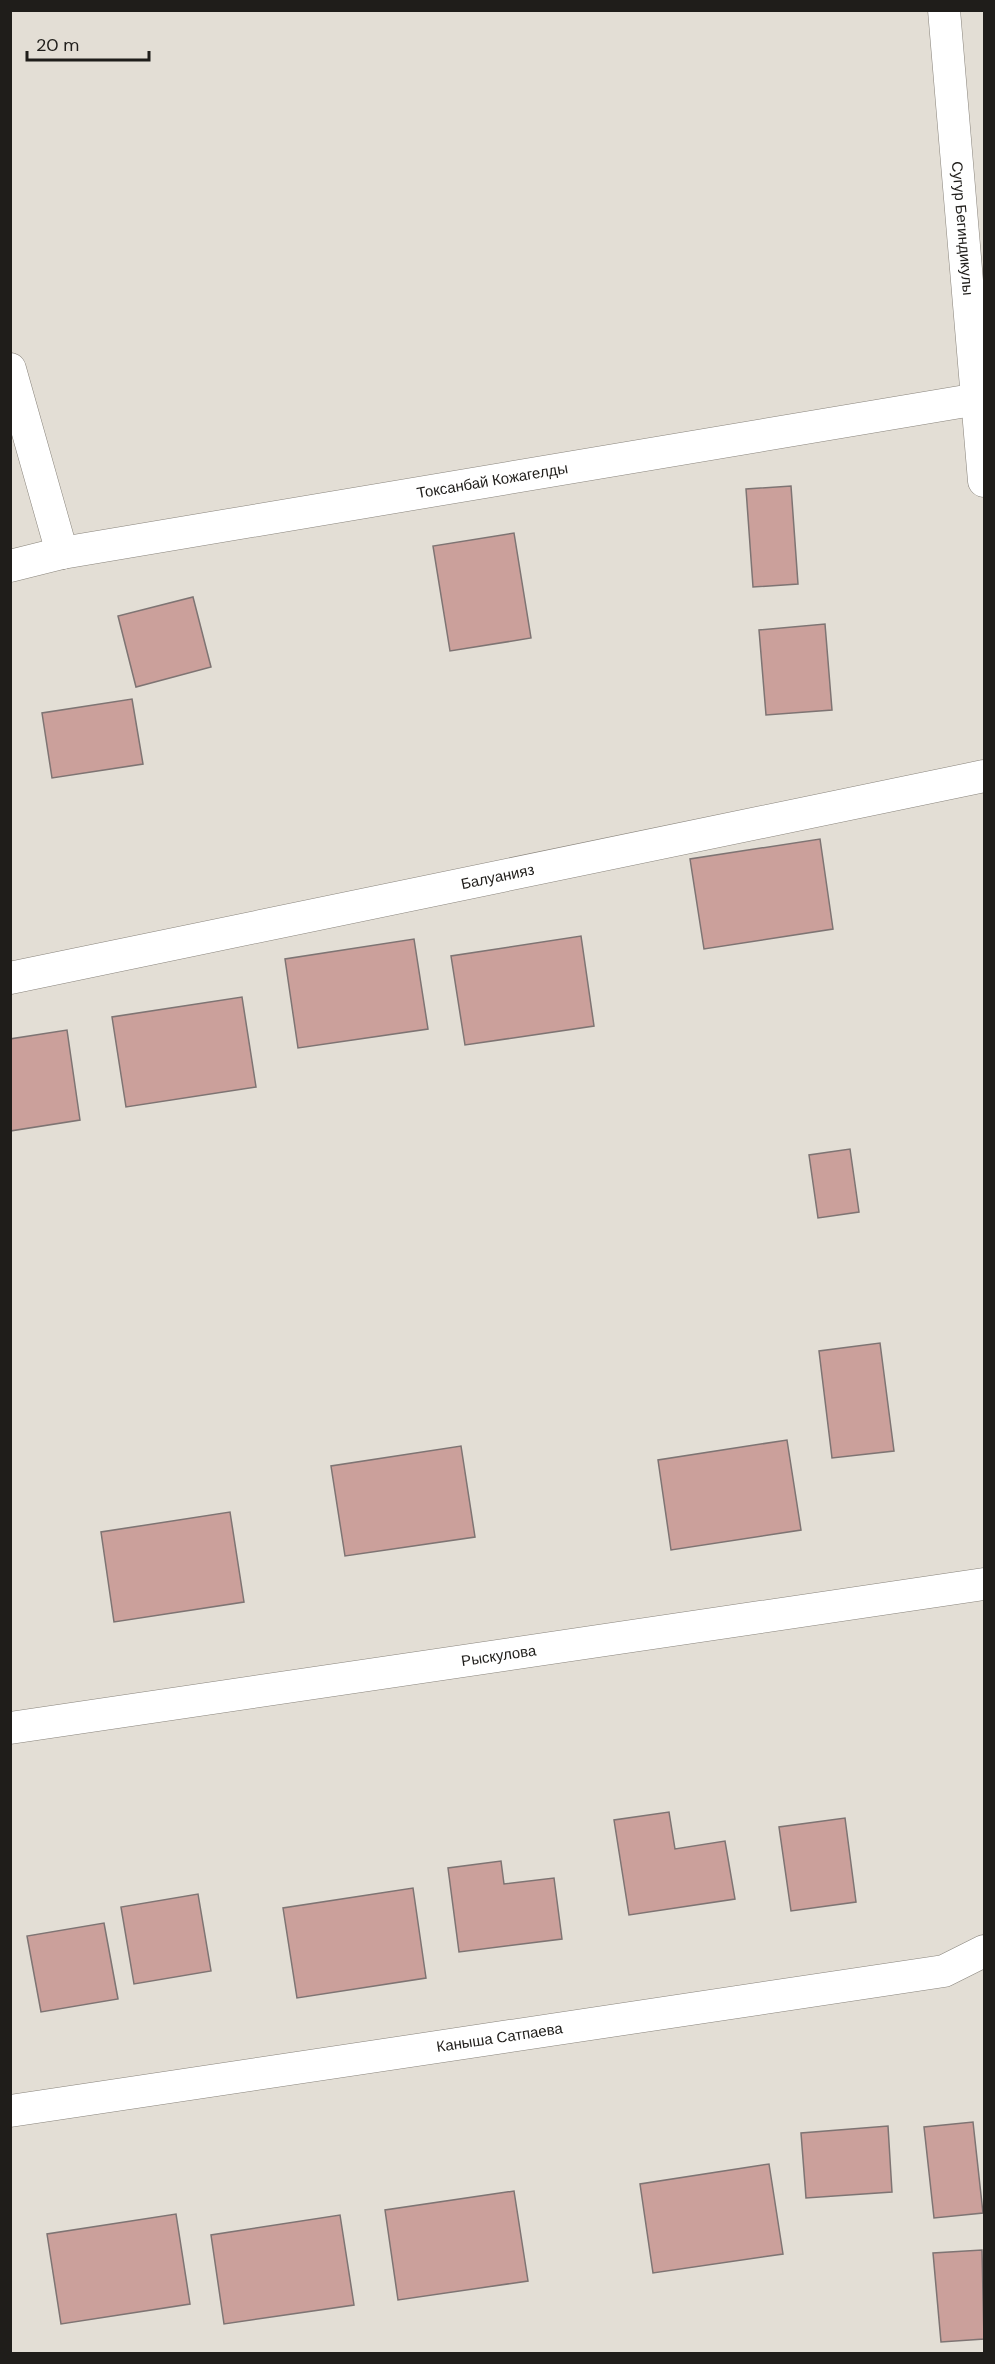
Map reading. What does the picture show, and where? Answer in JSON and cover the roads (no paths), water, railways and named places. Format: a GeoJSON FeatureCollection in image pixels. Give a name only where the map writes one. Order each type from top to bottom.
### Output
{"type":"FeatureCollection","features":[{"type":"Feature","properties":{"kind":"street","name":"Сугур Бегиндикулы"},"geometry":{"type":"LineString","coordinates":[[944,10],[975,259],[978,399],[984,481]]}},
{"type":"Feature","properties":{"kind":"street"},"geometry":{"type":"LineString","coordinates":[[10,369],[62,553]]}},
{"type":"Feature","properties":{"kind":"street","name":"Токсанбай Кожагелды"},"geometry":{"type":"LineString","coordinates":[[10,566],[62,553],[978,399]]}},
{"type":"Feature","properties":{"kind":"street","name":"Балуанияз"},"geometry":{"type":"LineString","coordinates":[[10,978],[984,776]]}},
{"type":"Feature","properties":{"kind":"street","name":"Рыскулова"},"geometry":{"type":"LineString","coordinates":[[10,1728],[984,1584]]}},
{"type":"Feature","properties":{"kind":"street","name":"Каныша Сатпаева"},"geometry":{"type":"LineString","coordinates":[[10,2110],[944,1971],[984,1951]]}}]}
